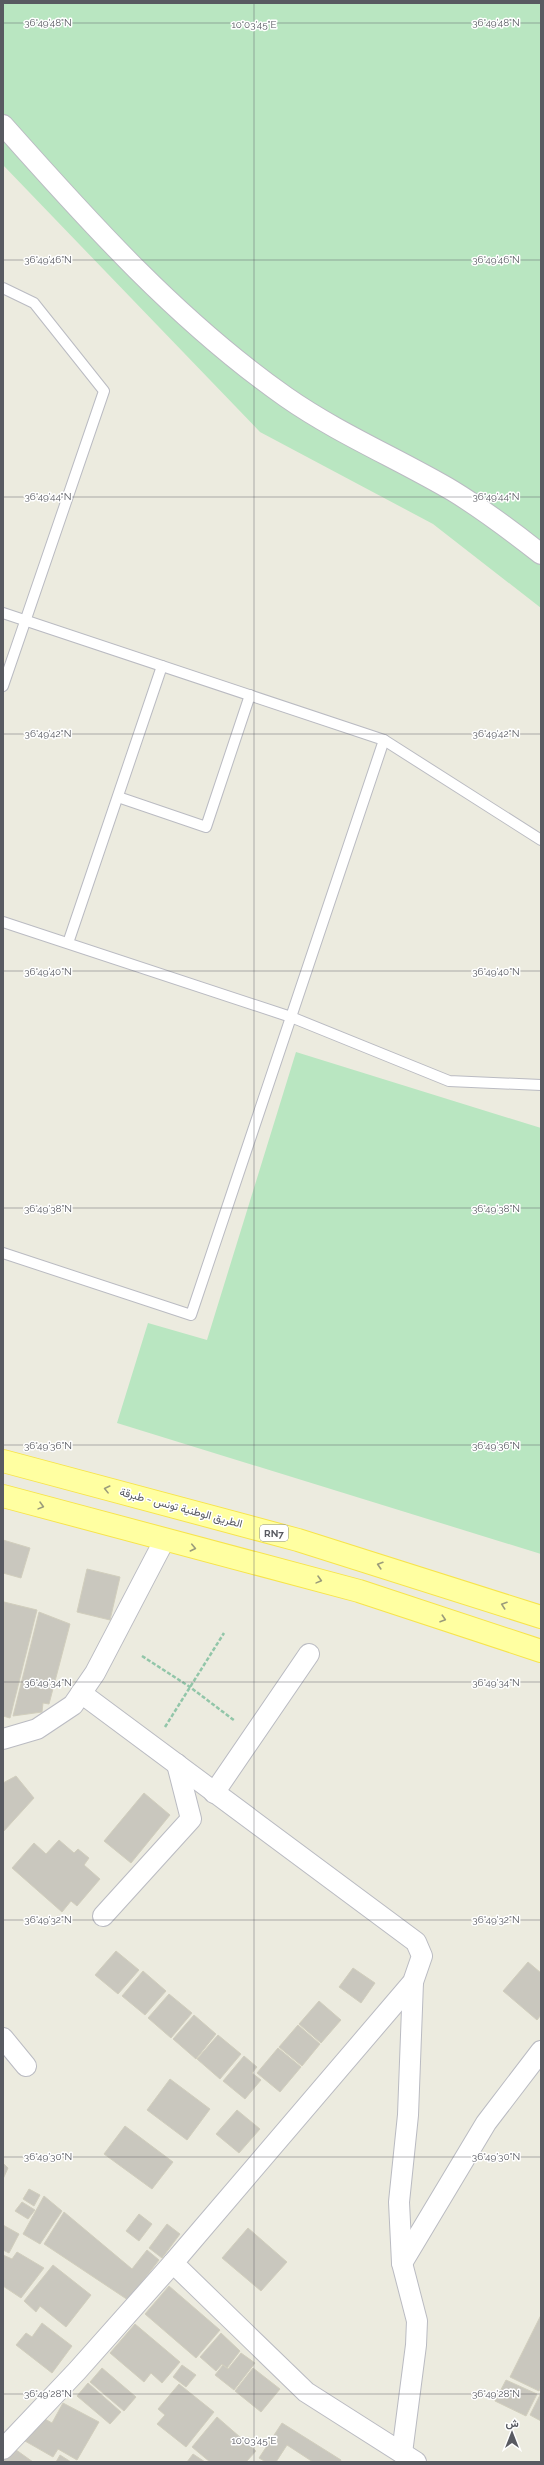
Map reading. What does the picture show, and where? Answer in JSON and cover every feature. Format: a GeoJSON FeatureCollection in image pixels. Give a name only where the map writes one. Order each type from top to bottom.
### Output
{"type":"FeatureCollection","features":[{"type":"Feature","properties":{"kind":"main road","name":"الطريق الوطنية تونس - طبرقة"},"geometry":{"type":"LineString","coordinates":[[3,1461],[298,1540],[541,1617]]}},
{"type":"Feature","properties":{"kind":"main road"},"geometry":{"type":"LineString","coordinates":[[3,1496],[164,1541],[262,1564],[359,1591],[541,1651]]}},
{"type":"Feature","properties":{"kind":"street"},"geometry":{"type":"LineString","coordinates":[[3,125],[90,224],[154,286],[243,366],[288,399],[358,440],[453,491],[499,522],[541,554]]}},
{"type":"Feature","properties":{"kind":"street"},"geometry":{"type":"LineString","coordinates":[[3,1740],[37,1729],[73,1705],[112,1640],[164,1541]]}},
{"type":"Feature","properties":{"kind":"street"},"geometry":{"type":"LineString","coordinates":[[214,1794],[309,1654]]}},
{"type":"Feature","properties":{"kind":"street"},"geometry":{"type":"LineString","coordinates":[[81,1693],[177,1764],[214,1794],[416,1942],[422,1956],[413,1982],[408,2115],[399,2202],[402,2262],[416,2321],[409,2457],[306,2392],[173,2263]]}},
{"type":"Feature","properties":{"kind":"street"},"geometry":{"type":"LineString","coordinates":[[102,1916],[191,1819],[177,1764]]}},
{"type":"Feature","properties":{"kind":"street"},"geometry":{"type":"LineString","coordinates":[[3,2449],[77,2371],[173,2263],[413,1982]]}},
{"type":"Feature","properties":{"kind":"street"},"geometry":{"type":"LineString","coordinates":[[3,2038],[26,2066]]}},
{"type":"Feature","properties":{"kind":"street"},"geometry":{"type":"LineString","coordinates":[[402,2262],[486,2123],[541,2051]]}},
{"type":"Feature","properties":{"kind":"lane"},"geometry":{"type":"LineString","coordinates":[[3,288],[34,302],[104,391],[3,686]]}},
{"type":"Feature","properties":{"kind":"lane"},"geometry":{"type":"LineString","coordinates":[[3,613],[384,740],[541,840]]}},
{"type":"Feature","properties":{"kind":"lane"},"geometry":{"type":"LineString","coordinates":[[68,943],[162,666]]}},
{"type":"Feature","properties":{"kind":"lane"},"geometry":{"type":"LineString","coordinates":[[118,797],[206,827],[250,695]]}},
{"type":"Feature","properties":{"kind":"lane"},"geometry":{"type":"LineString","coordinates":[[3,1253],[191,1315],[384,740]]}},
{"type":"Feature","properties":{"kind":"lane"},"geometry":{"type":"LineString","coordinates":[[3,922],[291,1017],[449,1081],[541,1085]]}},
{"type":"Feature","properties":{"kind":"path"},"geometry":{"type":"LineString","coordinates":[[153,1746],[224,1632]]}},
{"type":"Feature","properties":{"kind":"path"},"geometry":{"type":"LineString","coordinates":[[142,1656],[190,1687],[237,1723]]}},
{"type":"Feature","properties":{"kind":"green space"},"geometry":{"type":"Polygon","coordinates":[[[3,3],[541,3],[541,608],[433,524],[260,432],[3,165],[3,3]]]}},
{"type":"Feature","properties":{"kind":"green space"},"geometry":{"type":"Polygon","coordinates":[[[296,1052],[541,1128],[541,1554],[117,1423],[148,1323],[207,1340],[296,1052]]]}},
{"type":"Feature","properties":{"kind":"building"},"geometry":{"type":"Polygon","coordinates":[[[3,1540],[30,1548],[21,1578],[3,1573],[3,1540]]]}},
{"type":"Feature","properties":{"kind":"building"},"geometry":{"type":"Polygon","coordinates":[[[87,1569],[120,1577],[110,1620],[77,1612],[87,1569]]]}},
{"type":"Feature","properties":{"kind":"building"},"geometry":{"type":"Polygon","coordinates":[[[4,1602],[37,1610],[10,1718],[3,1716],[4,1602]]]}},
{"type":"Feature","properties":{"kind":"building"},"geometry":{"type":"Polygon","coordinates":[[[39,1612],[70,1624],[49,1704],[43,1703],[42,1712],[13,1716],[39,1612]]]}},
{"type":"Feature","properties":{"kind":"building"},"geometry":{"type":"Polygon","coordinates":[[[16,1776],[34,1798],[3,1832],[3,1783],[16,1776]]]}},
{"type":"Feature","properties":{"kind":"building"},"geometry":{"type":"Polygon","coordinates":[[[144,1793],[170,1815],[131,1863],[104,1841],[144,1793]]]}},
{"type":"Feature","properties":{"kind":"building"},"geometry":{"type":"Polygon","coordinates":[[[59,1840],[74,1853],[78,1849],[89,1858],[84,1865],[100,1879],[77,1906],[71,1901],[62,1912],[12,1868],[34,1843],[46,1854],[59,1840]]]}},
{"type":"Feature","properties":{"kind":"building"},"geometry":{"type":"Polygon","coordinates":[[[116,1951],[139,1970],[118,1994],[95,1975],[116,1951]]]}},
{"type":"Feature","properties":{"kind":"building"},"geometry":{"type":"Polygon","coordinates":[[[528,1962],[541,1973],[541,2015],[537,2020],[503,1991],[528,1962]]]}},
{"type":"Feature","properties":{"kind":"building"},"geometry":{"type":"Polygon","coordinates":[[[353,1968],[375,1983],[361,2003],[339,1987],[353,1968]]]}},
{"type":"Feature","properties":{"kind":"building"},"geometry":{"type":"Polygon","coordinates":[[[143,1971],[166,1991],[145,2015],[122,1996],[143,1971]]]}},
{"type":"Feature","properties":{"kind":"building"},"geometry":{"type":"Polygon","coordinates":[[[169,1994],[192,2013],[171,2038],[148,2018],[169,1994]]]}},
{"type":"Feature","properties":{"kind":"building"},"geometry":{"type":"Polygon","coordinates":[[[319,2001],[341,2020],[321,2043],[299,2024],[319,2001]]]}},
{"type":"Feature","properties":{"kind":"building"},"geometry":{"type":"Polygon","coordinates":[[[194,2015],[216,2034],[196,2059],[173,2039],[194,2015]]]}},
{"type":"Feature","properties":{"kind":"building"},"geometry":{"type":"Polygon","coordinates":[[[298,2025],[320,2044],[302,2066],[279,2047],[298,2025]]]}},
{"type":"Feature","properties":{"kind":"building"},"geometry":{"type":"Polygon","coordinates":[[[218,2035],[241,2054],[220,2079],[197,2059],[218,2035]]]}},
{"type":"Feature","properties":{"kind":"building"},"geometry":{"type":"Polygon","coordinates":[[[278,2048],[301,2067],[280,2092],[257,2073],[278,2048]]]}},
{"type":"Feature","properties":{"kind":"building"},"geometry":{"type":"Polygon","coordinates":[[[244,2056],[257,2067],[252,2073],[261,2080],[245,2099],[223,2081],[244,2056]]]}},
{"type":"Feature","properties":{"kind":"building"},"geometry":{"type":"Polygon","coordinates":[[[170,2079],[210,2109],[187,2140],[147,2110],[170,2079]]]}},
{"type":"Feature","properties":{"kind":"building"},"geometry":{"type":"Polygon","coordinates":[[[237,2110],[260,2129],[239,2153],[216,2134],[237,2110]]]}},
{"type":"Feature","properties":{"kind":"building"},"geometry":{"type":"Polygon","coordinates":[[[125,2126],[173,2162],[152,2189],[104,2154],[125,2126]]]}},
{"type":"Feature","properties":{"kind":"building"},"geometry":{"type":"Polygon","coordinates":[[[3,2163],[8,2168],[3,2179],[3,2163]]]}},
{"type":"Feature","properties":{"kind":"building"},"geometry":{"type":"Polygon","coordinates":[[[29,2189],[40,2195],[34,2206],[23,2199],[29,2189]]]}},
{"type":"Feature","properties":{"kind":"building"},"geometry":{"type":"Polygon","coordinates":[[[44,2196],[62,2211],[40,2244],[23,2234],[44,2196]]]}},
{"type":"Feature","properties":{"kind":"building"},"geometry":{"type":"Polygon","coordinates":[[[22,2202],[35,2210],[28,2219],[15,2211],[22,2202]]]}},
{"type":"Feature","properties":{"kind":"building"},"geometry":{"type":"Polygon","coordinates":[[[64,2212],[132,2269],[147,2250],[159,2260],[128,2300],[44,2244],[64,2212]]]}},
{"type":"Feature","properties":{"kind":"building"},"geometry":{"type":"Polygon","coordinates":[[[139,2214],[152,2224],[139,2241],[126,2231],[139,2214]]]}},
{"type":"Feature","properties":{"kind":"building"},"geometry":{"type":"Polygon","coordinates":[[[167,2224],[180,2234],[162,2258],[149,2248],[167,2224]]]}},
{"type":"Feature","properties":{"kind":"building"},"geometry":{"type":"Polygon","coordinates":[[[3,2225],[19,2234],[9,2253],[3,2250],[3,2225]]]}},
{"type":"Feature","properties":{"kind":"building"},"geometry":{"type":"Polygon","coordinates":[[[248,2228],[287,2262],[261,2291],[222,2258],[248,2228]]]}},
{"type":"Feature","properties":{"kind":"building"},"geometry":{"type":"Polygon","coordinates":[[[17,2252],[44,2268],[21,2298],[3,2286],[3,2255],[12,2259],[17,2252]]]}},
{"type":"Feature","properties":{"kind":"building"},"geometry":{"type":"Polygon","coordinates":[[[53,2265],[91,2295],[66,2327],[40,2306],[36,2312],[24,2301],[53,2265]]]}},
{"type":"Feature","properties":{"kind":"building"},"geometry":{"type":"Polygon","coordinates":[[[169,2286],[220,2330],[196,2358],[145,2314],[169,2286]]]}},
{"type":"Feature","properties":{"kind":"building"},"geometry":{"type":"Polygon","coordinates":[[[541,2315],[541,2386],[539,2391],[510,2377],[541,2315]]]}},
{"type":"Feature","properties":{"kind":"building"},"geometry":{"type":"Polygon","coordinates":[[[42,2323],[72,2346],[52,2373],[16,2345],[26,2333],[32,2337],[42,2323]]]}},
{"type":"Feature","properties":{"kind":"building"},"geometry":{"type":"Polygon","coordinates":[[[135,2324],[180,2362],[162,2383],[151,2373],[144,2382],[110,2353],[135,2324]]]}},
{"type":"Feature","properties":{"kind":"building"},"geometry":{"type":"Polygon","coordinates":[[[221,2333],[240,2351],[227,2368],[222,2364],[216,2371],[200,2357],[221,2333]]]}},
{"type":"Feature","properties":{"kind":"building"},"geometry":{"type":"Polygon","coordinates":[[[241,2353],[255,2363],[234,2390],[215,2375],[223,2365],[228,2369],[241,2353]]]}},
{"type":"Feature","properties":{"kind":"building"},"geometry":{"type":"Polygon","coordinates":[[[182,2365],[196,2375],[186,2387],[173,2377],[182,2365]]]}},
{"type":"Feature","properties":{"kind":"building"},"geometry":{"type":"Polygon","coordinates":[[[102,2368],[136,2397],[124,2411],[90,2382],[102,2368]]]}},
{"type":"Feature","properties":{"kind":"building"},"geometry":{"type":"Polygon","coordinates":[[[253,2368],[280,2389],[261,2412],[235,2391],[253,2368]]]}},
{"type":"Feature","properties":{"kind":"building"},"geometry":{"type":"Polygon","coordinates":[[[506,2380],[537,2394],[526,2416],[495,2401],[506,2380]]]}},
{"type":"Feature","properties":{"kind":"building"},"geometry":{"type":"Polygon","coordinates":[[[88,2383],[121,2412],[110,2424],[77,2396],[88,2383]]]}},
{"type":"Feature","properties":{"kind":"building"},"geometry":{"type":"Polygon","coordinates":[[[179,2384],[214,2412],[186,2447],[157,2424],[165,2415],[158,2409],[179,2384]]]}},
{"type":"Feature","properties":{"kind":"building"},"geometry":{"type":"Polygon","coordinates":[[[541,2393],[541,2421],[530,2415],[541,2393]]]}},
{"type":"Feature","properties":{"kind":"building"},"geometry":{"type":"Polygon","coordinates":[[[63,2403],[99,2422],[77,2460],[58,2449],[53,2457],[25,2441],[45,2419],[52,2423],[63,2403]]]}},
{"type":"Feature","properties":{"kind":"building"},"geometry":{"type":"Polygon","coordinates":[[[217,2417],[256,2451],[246,2462],[210,2462],[192,2447],[217,2417]]]}},
{"type":"Feature","properties":{"kind":"building"},"geometry":{"type":"Polygon","coordinates":[[[282,2423],[341,2460],[340,2462],[313,2462],[287,2445],[276,2462],[266,2462],[259,2458],[282,2423]]]}},
{"type":"Feature","properties":{"kind":"building"},"geometry":{"type":"Polygon","coordinates":[[[12,2447],[33,2462],[3,2462],[3,2458],[12,2447]]]}},
{"type":"Feature","properties":{"kind":"building"},"geometry":{"type":"Polygon","coordinates":[[[193,2454],[205,2462],[187,2462],[193,2454]]]}},
{"type":"Feature","properties":{"kind":"building"},"geometry":{"type":"Polygon","coordinates":[[[60,2455],[71,2462],[56,2462],[60,2455]]]}}]}
